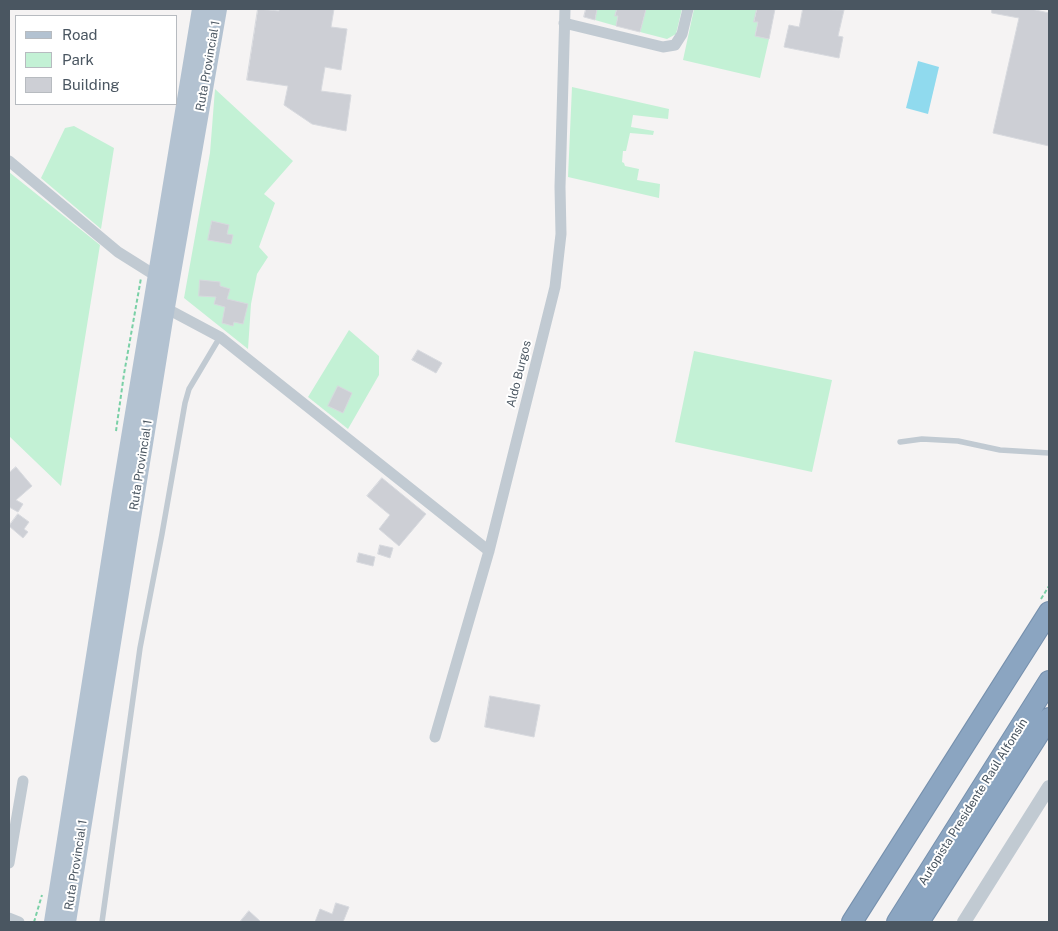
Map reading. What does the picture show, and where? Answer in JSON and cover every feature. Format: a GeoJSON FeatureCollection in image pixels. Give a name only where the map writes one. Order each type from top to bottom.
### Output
{"type":"FeatureCollection","features":[{"type":"Feature","properties":{"kind":"highway"},"geometry":{"type":"LineString","coordinates":[[852,922],[1049,612]]}},
{"type":"Feature","properties":{"kind":"highway","name":"Autopista Presidente Raúl Alfonsín"},"geometry":{"type":"LineString","coordinates":[[897,922],[1049,681]]}},
{"type":"Feature","properties":{"kind":"highway","name":"Autopista Presidente Raúl Alfonsín"},"geometry":{"type":"LineString","coordinates":[[919,922],[1049,718]]}},
{"type":"Feature","properties":{"kind":"main road","name":"Ruta Provincial 1"},"geometry":{"type":"LineString","coordinates":[[67,922],[164,280],[201,9]]}},
{"type":"Feature","properties":{"kind":"main road","name":"Ruta Provincial 1"},"geometry":{"type":"LineString","coordinates":[[164,280],[218,9]]}},
{"type":"Feature","properties":{"kind":"main road","name":"Ruta Provincial 1"},"geometry":{"type":"LineString","coordinates":[[53,922],[119,502],[160,305]]}},
{"type":"Feature","properties":{"kind":"street","name":"Aldo Burgos"},"geometry":{"type":"LineString","coordinates":[[435,737],[489,550],[555,287],[561,234],[560,187],[565,9]]}},
{"type":"Feature","properties":{"kind":"street"},"geometry":{"type":"LineString","coordinates":[[564,23],[663,47],[675,46],[682,34],[688,9]]}},
{"type":"Feature","properties":{"kind":"street"},"geometry":{"type":"LineString","coordinates":[[9,161],[118,252],[164,280]]}},
{"type":"Feature","properties":{"kind":"street"},"geometry":{"type":"LineString","coordinates":[[160,305],[220,337],[489,550]]}},
{"type":"Feature","properties":{"kind":"street"},"geometry":{"type":"LineString","coordinates":[[9,863],[23,780]]}},
{"type":"Feature","properties":{"kind":"street"},"geometry":{"type":"LineString","coordinates":[[964,922],[1049,787]]}},
{"type":"Feature","properties":{"kind":"street"},"geometry":{"type":"LineString","coordinates":[[9,918],[19,922]]}},
{"type":"Feature","properties":{"kind":"lane"},"geometry":{"type":"LineString","coordinates":[[102,922],[140,648],[162,534],[184,403],[189,389],[220,337]]}},
{"type":"Feature","properties":{"kind":"lane"},"geometry":{"type":"LineString","coordinates":[[900,442],[922,439],[958,441],[1000,450],[1049,452]]}},
{"type":"Feature","properties":{"kind":"green space"},"geometry":{"type":"Polygon","coordinates":[[[597,9],[620,9],[617,10],[615,15],[618,16],[616,26],[595,20],[597,9]]]}},
{"type":"Feature","properties":{"kind":"green space"},"geometry":{"type":"Polygon","coordinates":[[[646,9],[682,9],[676,34],[667,39],[640,32],[646,9]]]}},
{"type":"Feature","properties":{"kind":"green space"},"geometry":{"type":"Polygon","coordinates":[[[694,9],[757,9],[754,21],[758,22],[755,35],[769,39],[760,78],[683,60],[694,9]]]}},
{"type":"Feature","properties":{"kind":"green space"},"geometry":{"type":"Polygon","coordinates":[[[572,87],[669,109],[668,119],[633,115],[631,127],[654,131],[653,135],[630,133],[626,151],[623,151],[622,162],[625,166],[639,169],[637,180],[660,184],[659,198],[568,177],[572,87]]]}},
{"type":"Feature","properties":{"kind":"green space"},"geometry":{"type":"Polygon","coordinates":[[[215,89],[293,161],[264,194],[275,203],[259,247],[268,257],[257,274],[251,304],[248,349],[184,298],[210,153],[215,89]]]}},
{"type":"Feature","properties":{"kind":"green space"},"geometry":{"type":"Polygon","coordinates":[[[74,126],[114,148],[101,229],[41,178],[65,128],[74,126]]]}},
{"type":"Feature","properties":{"kind":"green space"},"geometry":{"type":"Polygon","coordinates":[[[9,172],[100,245],[61,486],[9,436],[9,172]]]}},
{"type":"Feature","properties":{"kind":"green space"},"geometry":{"type":"Polygon","coordinates":[[[349,330],[379,356],[379,375],[348,429],[308,397],[349,330]]]}},
{"type":"Feature","properties":{"kind":"green space"},"geometry":{"type":"Polygon","coordinates":[[[694,351],[832,380],[812,472],[675,442],[694,351]]]}},
{"type":"Feature","properties":{"kind":"water"},"geometry":{"type":"Polygon","coordinates":[[[918,61],[939,67],[928,114],[906,108],[918,61]]]}},
{"type":"Feature","properties":{"kind":"building"},"geometry":{"type":"Polygon","coordinates":[[[258,9],[279,11],[279,9],[334,9],[331,27],[347,29],[341,70],[325,67],[321,91],[351,95],[346,131],[312,124],[284,105],[288,86],[247,80],[258,9]]]}},
{"type":"Feature","properties":{"kind":"building"},"geometry":{"type":"Polygon","coordinates":[[[586,9],[597,9],[595,20],[584,17],[586,9]]]}},
{"type":"Feature","properties":{"kind":"building"},"geometry":{"type":"Polygon","coordinates":[[[617,9],[646,9],[640,32],[616,26],[618,16],[615,16],[617,9]]]}},
{"type":"Feature","properties":{"kind":"building"},"geometry":{"type":"Polygon","coordinates":[[[757,9],[775,9],[769,39],[755,36],[758,22],[754,22],[757,9]]]}},
{"type":"Feature","properties":{"kind":"building"},"geometry":{"type":"Polygon","coordinates":[[[803,9],[844,10],[838,36],[843,37],[839,58],[784,47],[789,25],[799,27],[803,9]]]}},
{"type":"Feature","properties":{"kind":"building"},"geometry":{"type":"Polygon","coordinates":[[[992,9],[1031,9],[1049,13],[1049,146],[993,133],[1019,18],[992,13],[992,9]]]}},
{"type":"Feature","properties":{"kind":"building"},"geometry":{"type":"Polygon","coordinates":[[[212,221],[229,225],[227,234],[233,235],[231,244],[208,240],[212,221]]]}},
{"type":"Feature","properties":{"kind":"building"},"geometry":{"type":"Polygon","coordinates":[[[200,280],[220,282],[220,286],[230,289],[227,299],[248,304],[243,324],[234,322],[233,326],[222,323],[225,307],[214,304],[216,297],[199,296],[200,280]]]}},
{"type":"Feature","properties":{"kind":"building"},"geometry":{"type":"Polygon","coordinates":[[[418,350],[442,363],[436,373],[412,360],[418,350]]]}},
{"type":"Feature","properties":{"kind":"building"},"geometry":{"type":"Polygon","coordinates":[[[338,386],[352,393],[343,413],[328,406],[338,386]]]}},
{"type":"Feature","properties":{"kind":"building"},"geometry":{"type":"Polygon","coordinates":[[[16,467],[32,486],[16,500],[23,504],[18,512],[9,507],[9,473],[16,467]]]}},
{"type":"Feature","properties":{"kind":"building"},"geometry":{"type":"Polygon","coordinates":[[[382,478],[426,514],[399,546],[379,529],[390,515],[367,496],[382,478]]]}},
{"type":"Feature","properties":{"kind":"building"},"geometry":{"type":"Polygon","coordinates":[[[18,514],[29,522],[24,529],[28,532],[23,538],[9,526],[18,514]]]}},
{"type":"Feature","properties":{"kind":"building"},"geometry":{"type":"Polygon","coordinates":[[[380,545],[393,548],[390,558],[378,554],[380,545]]]}},
{"type":"Feature","properties":{"kind":"building"},"geometry":{"type":"Polygon","coordinates":[[[359,553],[375,557],[373,566],[357,562],[359,553]]]}},
{"type":"Feature","properties":{"kind":"building"},"geometry":{"type":"Polygon","coordinates":[[[490,696],[540,705],[534,737],[485,727],[490,696]]]}},
{"type":"Feature","properties":{"kind":"building"},"geometry":{"type":"Polygon","coordinates":[[[336,903],[349,907],[343,922],[315,922],[320,909],[332,914],[336,903]]]}},
{"type":"Feature","properties":{"kind":"building"},"geometry":{"type":"Polygon","coordinates":[[[249,911],[261,922],[240,922],[249,911]]]}}]}
